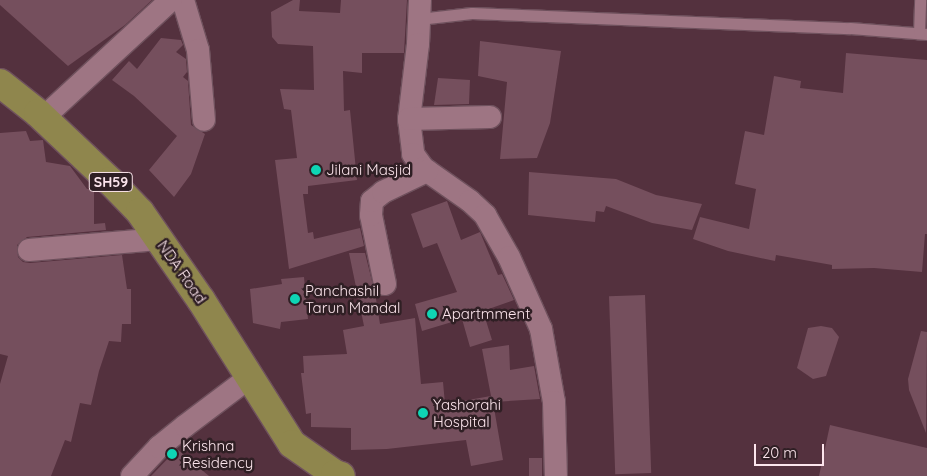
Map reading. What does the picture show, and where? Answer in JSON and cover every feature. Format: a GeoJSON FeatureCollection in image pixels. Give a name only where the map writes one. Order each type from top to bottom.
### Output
{"type":"FeatureCollection","features":[{"type":"Feature","properties":{"kind":"main road","name":"NDA Road"},"geometry":{"type":"LineString","coordinates":[[0,83],[43,118],[140,212],[202,300],[292,444],[337,475]]}},
{"type":"Feature","properties":{"kind":"street"},"geometry":{"type":"LineString","coordinates":[[43,118],[172,0]]}},
{"type":"Feature","properties":{"kind":"street"},"geometry":{"type":"LineString","coordinates":[[183,0],[198,50],[204,120]]}},
{"type":"Feature","properties":{"kind":"street"},"geometry":{"type":"LineString","coordinates":[[419,9],[409,119],[413,154],[427,171],[470,200],[485,215],[509,257],[541,330],[554,402],[556,476]]}},
{"type":"Feature","properties":{"kind":"street"},"geometry":{"type":"LineString","coordinates":[[409,119],[490,117]]}},
{"type":"Feature","properties":{"kind":"street"},"geometry":{"type":"LineString","coordinates":[[385,284],[371,215],[372,200],[382,192],[427,171]]}},
{"type":"Feature","properties":{"kind":"street"},"geometry":{"type":"LineString","coordinates":[[29,250],[158,239]]}},
{"type":"Feature","properties":{"kind":"street"},"geometry":{"type":"LineString","coordinates":[[132,476],[172,436],[250,377]]}},
{"type":"Feature","properties":{"kind":"lane"},"geometry":{"type":"LineString","coordinates":[[419,9],[472,13],[840,28],[923,34],[920,0]]}},
{"type":"Feature","properties":{"kind":"building"},"geometry":{"type":"Polygon","coordinates":[[[0,0],[152,0],[125,25],[68,66],[0,5],[0,0]]]}},
{"type":"Feature","properties":{"kind":"building"},"geometry":{"type":"Polygon","coordinates":[[[293,0],[300,0],[299,11],[340,13],[341,0],[407,0],[404,53],[362,53],[362,73],[343,71],[344,111],[350,110],[357,180],[308,186],[308,194],[303,194],[308,233],[313,232],[314,239],[360,228],[364,246],[289,269],[275,160],[297,158],[291,110],[284,109],[280,89],[314,90],[313,46],[278,44],[272,37],[271,12],[293,0]]]}},
{"type":"Feature","properties":{"kind":"building"},"geometry":{"type":"Polygon","coordinates":[[[161,38],[181,40],[183,45],[176,52],[186,59],[187,72],[183,77],[188,81],[191,125],[205,134],[191,174],[174,197],[149,170],[177,136],[134,96],[112,80],[129,61],[137,69],[161,38]]]}},
{"type":"Feature","properties":{"kind":"building"},"geometry":{"type":"Polygon","coordinates":[[[480,41],[561,51],[550,123],[537,158],[500,159],[507,82],[478,76],[480,41]]]}},
{"type":"Feature","properties":{"kind":"building"},"geometry":{"type":"Polygon","coordinates":[[[846,53],[927,60],[927,234],[925,234],[922,272],[874,268],[832,269],[832,265],[776,255],[775,261],[728,251],[693,239],[700,217],[749,229],[756,189],[735,184],[745,131],[764,135],[774,76],[801,81],[800,88],[843,93],[846,53]]]}},
{"type":"Feature","properties":{"kind":"building"},"geometry":{"type":"Polygon","coordinates":[[[438,78],[470,80],[469,104],[434,105],[438,78]]]}},
{"type":"Feature","properties":{"kind":"building"},"geometry":{"type":"Polygon","coordinates":[[[26,131],[30,141],[43,140],[46,162],[70,166],[87,189],[94,188],[94,224],[105,223],[106,230],[27,237],[17,245],[18,257],[23,262],[30,263],[122,255],[127,289],[131,289],[131,324],[122,324],[121,342],[109,341],[99,371],[91,405],[80,403],[71,442],[65,440],[51,476],[0,476],[0,384],[8,356],[0,354],[0,133],[26,131]]]}},
{"type":"Feature","properties":{"kind":"building"},"geometry":{"type":"Polygon","coordinates":[[[529,172],[616,179],[656,195],[702,204],[692,230],[652,223],[606,206],[604,212],[596,211],[595,222],[528,215],[529,172]]]}},
{"type":"Feature","properties":{"kind":"building"},"geometry":{"type":"Polygon","coordinates":[[[447,201],[461,240],[480,232],[498,275],[502,274],[514,300],[483,311],[492,340],[470,347],[462,319],[422,331],[415,304],[457,292],[437,243],[423,248],[411,214],[447,201]]]}},
{"type":"Feature","properties":{"kind":"building"},"geometry":{"type":"Polygon","coordinates":[[[349,253],[365,253],[375,293],[380,324],[415,318],[421,384],[443,382],[445,404],[491,396],[482,349],[509,345],[510,370],[534,366],[540,399],[493,402],[503,460],[471,466],[466,440],[387,449],[351,450],[351,428],[311,427],[311,413],[306,414],[301,373],[304,373],[303,356],[347,354],[343,330],[364,326],[349,253]]]}},
{"type":"Feature","properties":{"kind":"building"},"geometry":{"type":"Polygon","coordinates":[[[304,277],[308,319],[281,322],[280,329],[253,323],[250,289],[282,284],[281,279],[304,277]]]}},
{"type":"Feature","properties":{"kind":"building"},"geometry":{"type":"Polygon","coordinates":[[[645,295],[651,473],[615,474],[609,296],[645,295]]]}},
{"type":"Feature","properties":{"kind":"building"},"geometry":{"type":"Polygon","coordinates":[[[821,326],[832,328],[839,337],[826,376],[813,379],[797,368],[808,328],[821,326]]]}},
{"type":"Feature","properties":{"kind":"building"},"geometry":{"type":"Polygon","coordinates":[[[921,331],[927,332],[926,433],[909,390],[908,379],[921,331]]]}},
{"type":"Feature","properties":{"kind":"building"},"geometry":{"type":"Polygon","coordinates":[[[830,425],[927,448],[927,476],[819,476],[830,425]]]}},
{"type":"Feature","properties":{"kind":"building","name":"Krishna Residency"},"geometry":{"type":"Polygon","coordinates":[[[177,449],[209,476],[151,476],[177,449]]]}},
{"type":"Feature","properties":{"kind":"building"},"geometry":{"type":"Polygon","coordinates":[[[529,458],[542,458],[542,476],[529,476],[529,458]]]}},
{"type":"Feature","properties":{"kind":"place","name":"Jilani Masjid"},"geometry":{"type":"Point","coordinates":[316,170]}},
{"type":"Feature","properties":{"kind":"place","name":"Panchashil Tarun Mandal"},"geometry":{"type":"Point","coordinates":[295,299]}},
{"type":"Feature","properties":{"kind":"place","name":"Apartmment"},"geometry":{"type":"Point","coordinates":[432,314]}},
{"type":"Feature","properties":{"kind":"place","name":"Yashorahi Hospital"},"geometry":{"type":"Point","coordinates":[423,413]}},
{"type":"Feature","properties":{"kind":"place","name":"Krishna Residency"},"geometry":{"type":"Point","coordinates":[172,454]}}]}
